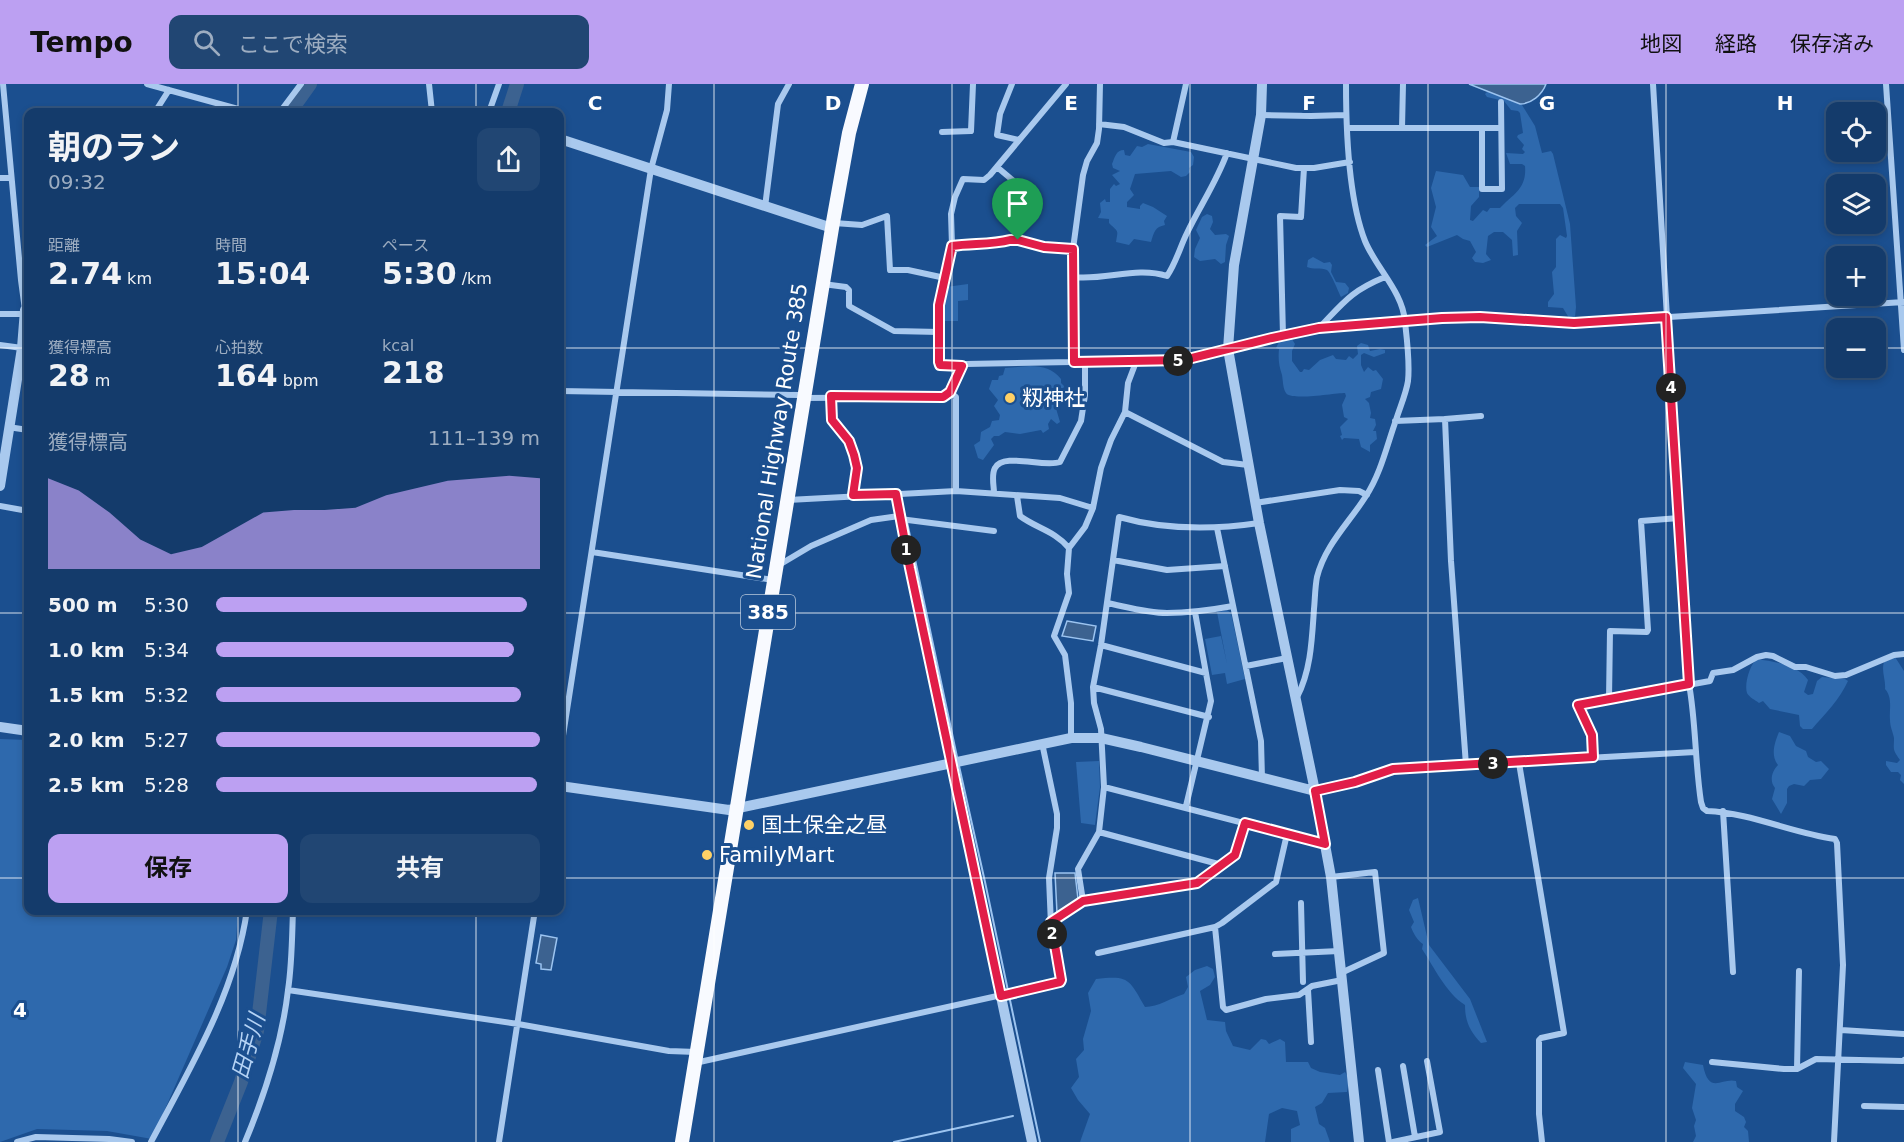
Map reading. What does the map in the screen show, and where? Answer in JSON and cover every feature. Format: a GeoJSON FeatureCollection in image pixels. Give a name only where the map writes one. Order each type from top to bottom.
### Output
{"type":"FeatureCollection","features":[{"type":"Feature","properties":{"kind":"highway","name":"National Highway Route 385"},"geometry":{"type":"LineString","coordinates":[[682,1142],[832,225],[860,86]]}},
{"type":"Feature","properties":{"kind":"street"},"geometry":{"type":"LineString","coordinates":[[3,84],[10,178],[24,294]]}},
{"type":"Feature","properties":{"kind":"street"},"geometry":{"type":"LineString","coordinates":[[147,84],[234,108]]}},
{"type":"Feature","properties":{"kind":"street"},"geometry":{"type":"LineString","coordinates":[[283,108],[301,84]]}},
{"type":"Feature","properties":{"kind":"street"},"geometry":{"type":"LineString","coordinates":[[429,84],[432,108]]}},
{"type":"Feature","properties":{"kind":"street"},"geometry":{"type":"LineString","coordinates":[[490,108],[499,84]]}},
{"type":"Feature","properties":{"kind":"street"},"geometry":{"type":"LineString","coordinates":[[564,730],[651,169],[667,110],[669,84]]}},
{"type":"Feature","properties":{"kind":"street"},"geometry":{"type":"LineString","coordinates":[[765,207],[778,104],[789,84]]}},
{"type":"Feature","properties":{"kind":"street"},"geometry":{"type":"LineString","coordinates":[[942,132],[971,131],[973,84]]}},
{"type":"Feature","properties":{"kind":"street"},"geometry":{"type":"LineString","coordinates":[[1012,84],[1000,114],[997,135],[1019,140]]}},
{"type":"Feature","properties":{"kind":"street"},"geometry":{"type":"LineString","coordinates":[[1066,84],[984,180],[963,179],[951,214],[952,246],[939,305],[940,365],[1184,360],[1319,328],[1442,318],[1480,317],[1574,323],[1902,302]]}},
{"type":"Feature","properties":{"kind":"street"},"geometry":{"type":"LineString","coordinates":[[1074,362],[1073,249],[1083,175],[1087,161],[1097,143],[1100,84]]}},
{"type":"Feature","properties":{"kind":"street"},"geometry":{"type":"LineString","coordinates":[[1173,142],[1186,84]]}},
{"type":"Feature","properties":{"kind":"street"},"geometry":{"type":"LineString","coordinates":[[1262,84],[1261,115],[1234,266],[1228,349],[1255,503],[1331,877],[1359,1142]]}},
{"type":"Feature","properties":{"kind":"street"},"geometry":{"type":"LineString","coordinates":[[1296,699],[1303,686],[1312,639],[1317,578],[1323,559],[1375,480],[1407,383],[1406,321],[1398,300],[1365,241],[1358,220],[1350,162],[1346,84]]}},
{"type":"Feature","properties":{"kind":"street"},"geometry":{"type":"LineString","coordinates":[[1402,128],[1403,84]]}},
{"type":"Feature","properties":{"kind":"street"},"geometry":{"type":"LineString","coordinates":[[1653,84],[1689,684],[1694,711],[1695,752],[1703,808],[1707,811],[1741,814],[1799,832],[1835,839],[1837,843],[1844,965],[1834,1142]]}},
{"type":"Feature","properties":{"kind":"street"},"geometry":{"type":"LineString","coordinates":[[1886,84],[1904,350]]}},
{"type":"Feature","properties":{"kind":"street"},"geometry":{"type":"LineString","coordinates":[[158,108],[169,90]]}},
{"type":"Feature","properties":{"kind":"street"},"geometry":{"type":"LineString","coordinates":[[1482,128],[1482,189],[1502,189],[1501,102]]}},
{"type":"Feature","properties":{"kind":"street"},"geometry":{"type":"LineString","coordinates":[[1261,115],[1346,115]]}},
{"type":"Feature","properties":{"kind":"street"},"geometry":{"type":"LineString","coordinates":[[1099,124],[1124,127],[1164,142],[1296,168],[1350,162]]}},
{"type":"Feature","properties":{"kind":"street"},"geometry":{"type":"LineString","coordinates":[[1348,128],[1501,128]]}},
{"type":"Feature","properties":{"kind":"street"},"geometry":{"type":"LineString","coordinates":[[564,140],[765,207],[832,225],[862,225],[887,216],[890,270],[908,270],[945,278]]}},
{"type":"Feature","properties":{"kind":"street"},"geometry":{"type":"LineString","coordinates":[[1073,277],[1088,279],[1139,272],[1155,272],[1167,276],[1220,173],[1227,153]]}},
{"type":"Feature","properties":{"kind":"street"},"geometry":{"type":"LineString","coordinates":[[997,167],[1020,189],[1016,201],[1018,240]]}},
{"type":"Feature","properties":{"kind":"street"},"geometry":{"type":"LineString","coordinates":[[1283,335],[1280,216],[1302,217],[1304,168]]}},
{"type":"Feature","properties":{"kind":"street"},"geometry":{"type":"LineString","coordinates":[[0,178],[10,178]]}},
{"type":"Feature","properties":{"kind":"street"},"geometry":{"type":"LineString","coordinates":[[952,246],[977,243],[996,244],[1018,240],[1044,247],[1073,249]]}},
{"type":"Feature","properties":{"kind":"street"},"geometry":{"type":"LineString","coordinates":[[1319,328],[1351,295],[1366,285],[1385,277]]}},
{"type":"Feature","properties":{"kind":"street"},"geometry":{"type":"LineString","coordinates":[[823,284],[846,287],[849,290],[849,306],[894,331],[939,332]]}},
{"type":"Feature","properties":{"kind":"street"},"geometry":{"type":"LineString","coordinates":[[0,314],[24,311]]}},
{"type":"Feature","properties":{"kind":"street"},"geometry":{"type":"LineString","coordinates":[[0,486],[24,330]]}},
{"type":"Feature","properties":{"kind":"street"},"geometry":{"type":"LineString","coordinates":[[0,345],[22,348]]}},
{"type":"Feature","properties":{"kind":"street"},"geometry":{"type":"LineString","coordinates":[[994,493],[993,475],[1000,463],[1015,460],[1035,464],[1060,462],[1081,422],[1085,395],[1085,362]]}},
{"type":"Feature","properties":{"kind":"street"},"geometry":{"type":"LineString","coordinates":[[1071,738],[1071,704],[1065,655],[1054,636],[1069,593],[1067,574],[1069,548],[1085,527],[1093,508],[1101,468],[1111,440],[1125,412],[1128,383],[1136,362]]}},
{"type":"Feature","properties":{"kind":"street"},"geometry":{"type":"LineString","coordinates":[[564,391],[799,396],[804,398],[831,396],[943,397],[950,392],[962,366]]}},
{"type":"Feature","properties":{"kind":"street"},"geometry":{"type":"LineString","coordinates":[[950,392],[956,397],[956,491]]}},
{"type":"Feature","properties":{"kind":"street"},"geometry":{"type":"LineString","coordinates":[[831,396],[832,420],[849,441],[857,468],[853,495]]}},
{"type":"Feature","properties":{"kind":"street"},"geometry":{"type":"LineString","coordinates":[[1125,412],[1223,462],[1248,465]]}},
{"type":"Feature","properties":{"kind":"street"},"geometry":{"type":"LineString","coordinates":[[1395,421],[1481,416]]}},
{"type":"Feature","properties":{"kind":"street"},"geometry":{"type":"LineString","coordinates":[[1445,419],[1466,765]]}},
{"type":"Feature","properties":{"kind":"street"},"geometry":{"type":"LineString","coordinates":[[8,427],[24,429]]}},
{"type":"Feature","properties":{"kind":"street"},"geometry":{"type":"LineString","coordinates":[[1255,503],[1340,490],[1359,490],[1367,495]]}},
{"type":"Feature","properties":{"kind":"street"},"geometry":{"type":"LineString","coordinates":[[787,500],[956,491],[1060,498],[1093,508]]}},
{"type":"Feature","properties":{"kind":"street"},"geometry":{"type":"LineString","coordinates":[[896,494],[1032,1142]]}},
{"type":"Feature","properties":{"kind":"street"},"geometry":{"type":"LineString","coordinates":[[1017,496],[1020,516],[1050,531],[1069,548]]}},
{"type":"Feature","properties":{"kind":"street"},"geometry":{"type":"LineString","coordinates":[[0,507],[24,510]]}},
{"type":"Feature","properties":{"kind":"street"},"geometry":{"type":"LineString","coordinates":[[592,552],[775,574],[811,546],[871,519],[900,517],[994,531]]}},
{"type":"Feature","properties":{"kind":"street"},"geometry":{"type":"LineString","coordinates":[[1083,901],[1078,869],[1099,832],[1104,786],[1101,729],[1094,703],[1093,687],[1119,517],[1154,525],[1217,528],[1259,523]]}},
{"type":"Feature","properties":{"kind":"street"},"geometry":{"type":"LineString","coordinates":[[1609,699],[1610,631],[1647,632],[1648,630],[1641,521],[1679,518]]}},
{"type":"Feature","properties":{"kind":"street"},"geometry":{"type":"LineString","coordinates":[[1217,528],[1261,741],[1262,778]]}},
{"type":"Feature","properties":{"kind":"street"},"geometry":{"type":"LineString","coordinates":[[1113,560],[1167,570],[1225,566]]}},
{"type":"Feature","properties":{"kind":"street"},"geometry":{"type":"LineString","coordinates":[[1107,603],[1154,612],[1196,612],[1233,606]]}},
{"type":"Feature","properties":{"kind":"street"},"geometry":{"type":"LineString","coordinates":[[1186,806],[1209,717],[1211,692],[1196,612]]}},
{"type":"Feature","properties":{"kind":"street"},"geometry":{"type":"LineString","coordinates":[[1101,645],[1206,673]]}},
{"type":"Feature","properties":{"kind":"street"},"geometry":{"type":"LineString","coordinates":[[1593,757],[1592,735],[1578,705],[1710,681],[1713,673],[1733,670],[1757,657],[1766,655],[1795,667],[1806,667],[1835,676],[1852,673],[1894,655],[1904,654]]}},
{"type":"Feature","properties":{"kind":"street"},"geometry":{"type":"LineString","coordinates":[[1246,666],[1287,658]]}},
{"type":"Feature","properties":{"kind":"street"},"geometry":{"type":"LineString","coordinates":[[1093,687],[1209,717]]}},
{"type":"Feature","properties":{"kind":"street"},"geometry":{"type":"LineString","coordinates":[[0,727],[24,730]]}},
{"type":"Feature","properties":{"kind":"street"},"geometry":{"type":"LineString","coordinates":[[564,787],[729,810],[1042,742],[1071,738],[1101,738],[1315,791],[1355,782],[1393,769],[1695,752]]}},
{"type":"Feature","properties":{"kind":"street"},"geometry":{"type":"LineString","coordinates":[[288,990],[518,1024],[669,1051],[696,1058],[1060,982],[1051,922],[1048,878],[1057,828],[1057,814],[1042,742]]}},
{"type":"Feature","properties":{"kind":"street"},"geometry":{"type":"LineString","coordinates":[[1519,763],[1564,1034],[1539,1040],[1539,1114],[1542,1142]]}},
{"type":"Feature","properties":{"kind":"street"},"geometry":{"type":"LineString","coordinates":[[1104,786],[1325,844]]}},
{"type":"Feature","properties":{"kind":"street"},"geometry":{"type":"LineString","coordinates":[[1723,812],[1733,972]]}},
{"type":"Feature","properties":{"kind":"street"},"geometry":{"type":"LineString","coordinates":[[1051,922],[1083,901],[1197,883],[1235,855],[1245,823]]}},
{"type":"Feature","properties":{"kind":"street"},"geometry":{"type":"LineString","coordinates":[[1099,832],[1222,864]]}},
{"type":"Feature","properties":{"kind":"street"},"geometry":{"type":"LineString","coordinates":[[1098,953],[1215,927],[1276,882],[1287,834]]}},
{"type":"Feature","properties":{"kind":"street"},"geometry":{"type":"LineString","coordinates":[[1215,927],[1223,1007],[1226,1010],[1266,999],[1299,995],[1312,986],[1342,977],[1384,953],[1375,872],[1331,877]]}},
{"type":"Feature","properties":{"kind":"street"},"geometry":{"type":"LineString","coordinates":[[1300,903],[1303,982]]}},
{"type":"Feature","properties":{"kind":"street"},"geometry":{"type":"LineString","coordinates":[[150,1142],[206,1037],[235,969],[246,915]]}},
{"type":"Feature","properties":{"kind":"street"},"geometry":{"type":"LineString","coordinates":[[245,1142],[259,1110],[275,1053],[288,990],[293,915]]}},
{"type":"Feature","properties":{"kind":"street"},"geometry":{"type":"LineString","coordinates":[[499,1142],[534,915]]}},
{"type":"Feature","properties":{"kind":"street"},"geometry":{"type":"LineString","coordinates":[[1275,954],[1339,951]]}},
{"type":"Feature","properties":{"kind":"street"},"geometry":{"type":"LineString","coordinates":[[1797,1069],[1800,972]]}},
{"type":"Feature","properties":{"kind":"street"},"geometry":{"type":"LineString","coordinates":[[1308,990],[1311,1042]]}},
{"type":"Feature","properties":{"kind":"street"},"geometry":{"type":"LineString","coordinates":[[1841,1030],[1904,1034]]}},
{"type":"Feature","properties":{"kind":"street"},"geometry":{"type":"LineString","coordinates":[[1712,1062],[1797,1069],[1816,1059],[1904,1060]]}},
{"type":"Feature","properties":{"kind":"street"},"geometry":{"type":"LineString","coordinates":[[1378,1070],[1391,1142],[1440,1132],[1427,1061]]}},
{"type":"Feature","properties":{"kind":"street"},"geometry":{"type":"LineString","coordinates":[[1403,1066],[1415,1137]]}},
{"type":"Feature","properties":{"kind":"street"},"geometry":{"type":"LineString","coordinates":[[1864,1106],[1904,1107]]}},
{"type":"Feature","properties":{"kind":"street"},"geometry":{"type":"LineString","coordinates":[[17,1142],[36,1137],[53,1140],[110,1139],[132,1142]]}},
{"type":"Feature","properties":{"kind":"shaded area"},"geometry":{"type":"Polygon","coordinates":[[[1469,84],[1546,84],[1536,98],[1520,104],[1469,84]]]}},
{"type":"Feature","properties":{"kind":"shaded area"},"geometry":{"type":"Polygon","coordinates":[[[1501,92],[1502,97],[1521,100],[1535,126],[1542,153],[1551,151],[1553,154],[1570,224],[1575,317],[1569,318],[1563,308],[1548,307],[1548,302],[1554,294],[1552,272],[1556,267],[1556,239],[1560,235],[1566,238],[1567,236],[1563,208],[1560,204],[1519,204],[1515,208],[1516,216],[1522,223],[1517,231],[1518,255],[1513,256],[1512,240],[1503,232],[1494,232],[1488,236],[1486,254],[1491,260],[1483,263],[1475,262],[1472,258],[1476,252],[1470,241],[1457,235],[1427,247],[1425,245],[1437,236],[1431,227],[1436,207],[1431,188],[1436,171],[1463,175],[1470,187],[1479,187],[1479,197],[1471,206],[1470,220],[1473,221],[1483,210],[1487,212],[1490,208],[1500,208],[1518,190],[1524,180],[1525,166],[1510,164],[1506,153],[1523,154],[1525,152],[1522,149],[1524,145],[1517,137],[1523,133],[1520,113],[1511,110],[1504,101],[1487,97],[1485,94],[1501,92]]]}},
{"type":"Feature","properties":{"kind":"shaded area"},"geometry":{"type":"Polygon","coordinates":[[[1148,144],[1191,152],[1194,157],[1193,165],[1186,176],[1181,177],[1171,171],[1135,174],[1130,189],[1134,195],[1127,202],[1127,207],[1140,209],[1143,203],[1153,207],[1167,216],[1164,221],[1165,225],[1155,230],[1151,242],[1134,239],[1129,245],[1116,242],[1117,231],[1109,223],[1109,219],[1098,218],[1101,212],[1100,203],[1105,199],[1106,202],[1110,202],[1110,189],[1114,184],[1116,186],[1120,184],[1112,175],[1120,171],[1113,168],[1112,164],[1119,151],[1124,150],[1125,155],[1130,156],[1137,146],[1142,147],[1148,144]]]}},
{"type":"Feature","properties":{"kind":"shaded area"},"geometry":{"type":"Polygon","coordinates":[[[1207,214],[1212,216],[1213,222],[1210,229],[1215,235],[1229,236],[1225,262],[1221,264],[1215,259],[1200,261],[1194,257],[1200,238],[1196,230],[1202,217],[1207,214]]]}},
{"type":"Feature","properties":{"kind":"shaded area"},"geometry":{"type":"Polygon","coordinates":[[[1313,257],[1324,263],[1330,262],[1331,272],[1336,282],[1345,283],[1349,288],[1348,293],[1341,297],[1327,270],[1307,267],[1308,260],[1313,257]]]}},
{"type":"Feature","properties":{"kind":"shaded area"},"geometry":{"type":"Polygon","coordinates":[[[968,284],[968,300],[958,301],[958,321],[942,321],[942,301],[946,287],[968,284]]]}},
{"type":"Feature","properties":{"kind":"shaded area"},"geometry":{"type":"Polygon","coordinates":[[[1290,336],[1295,344],[1292,361],[1300,372],[1304,369],[1309,370],[1320,360],[1333,355],[1336,359],[1346,360],[1349,356],[1353,359],[1358,354],[1357,346],[1361,343],[1368,345],[1370,351],[1385,350],[1385,353],[1374,357],[1364,353],[1361,355],[1364,372],[1368,367],[1373,371],[1376,370],[1383,379],[1381,389],[1371,392],[1370,397],[1365,399],[1369,403],[1370,418],[1375,419],[1376,425],[1373,431],[1376,431],[1377,439],[1370,445],[1370,452],[1361,447],[1359,439],[1344,438],[1342,440],[1340,436],[1342,435],[1340,427],[1348,419],[1344,417],[1342,405],[1345,393],[1304,397],[1286,393],[1279,365],[1279,349],[1276,348],[1280,340],[1290,336]]]}},
{"type":"Feature","properties":{"kind":"shaded area"},"geometry":{"type":"Polygon","coordinates":[[[1030,366],[1047,369],[1061,379],[1064,386],[1060,400],[1055,405],[1060,422],[1057,424],[1051,419],[1048,424],[1049,429],[1043,433],[1041,430],[1020,434],[1005,432],[994,436],[991,439],[994,445],[983,460],[978,458],[974,445],[980,441],[981,432],[990,427],[992,421],[999,420],[1000,415],[994,406],[998,400],[989,389],[992,380],[998,380],[1005,368],[1030,366]]]}},
{"type":"Feature","properties":{"kind":"shaded area"},"geometry":{"type":"Polygon","coordinates":[[[1227,610],[1231,613],[1245,679],[1227,684],[1225,673],[1212,675],[1205,639],[1221,636],[1227,664],[1217,612],[1227,610]]]}},
{"type":"Feature","properties":{"kind":"shaded area"},"geometry":{"type":"Polygon","coordinates":[[[1067,621],[1096,626],[1093,641],[1062,636],[1067,621]]]}},
{"type":"Feature","properties":{"kind":"shaded area"},"geometry":{"type":"Polygon","coordinates":[[[1895,657],[1904,671],[1904,784],[1900,780],[1901,775],[1898,772],[1891,772],[1886,765],[1886,761],[1897,763],[1900,760],[1894,749],[1890,723],[1890,700],[1885,689],[1883,669],[1884,662],[1895,657]]]}},
{"type":"Feature","properties":{"kind":"shaded area"},"geometry":{"type":"Polygon","coordinates":[[[1757,659],[1798,670],[1808,680],[1804,692],[1808,695],[1813,694],[1817,681],[1822,677],[1848,681],[1837,700],[1812,729],[1803,729],[1800,726],[1799,715],[1770,709],[1763,701],[1759,703],[1747,693],[1748,674],[1757,659]]]}},
{"type":"Feature","properties":{"kind":"shaded area"},"geometry":{"type":"Polygon","coordinates":[[[1779,732],[1790,736],[1796,746],[1806,751],[1808,757],[1816,762],[1821,761],[1829,769],[1821,779],[1810,780],[1804,786],[1794,784],[1789,786],[1787,803],[1781,814],[1772,799],[1775,788],[1772,776],[1778,765],[1774,757],[1774,748],[1779,732]]]}},
{"type":"Feature","properties":{"kind":"shaded area"},"geometry":{"type":"Polygon","coordinates":[[[0,739],[24,740],[24,915],[238,915],[236,940],[227,967],[152,1139],[107,1131],[37,1129],[0,1142],[0,739]]]}},
{"type":"Feature","properties":{"kind":"shaded area"},"geometry":{"type":"Polygon","coordinates":[[[1099,761],[1100,787],[1095,825],[1081,823],[1076,762],[1099,761]]]}},
{"type":"Feature","properties":{"kind":"shaded area"},"geometry":{"type":"Polygon","coordinates":[[[1055,873],[1075,873],[1078,899],[1077,902],[1057,913],[1055,873]]]}},
{"type":"Feature","properties":{"kind":"shaded area"},"geometry":{"type":"Polygon","coordinates":[[[1418,898],[1429,945],[1470,999],[1487,1042],[1481,1043],[1474,1034],[1467,1021],[1465,1005],[1452,994],[1441,979],[1422,949],[1423,944],[1413,932],[1411,927],[1414,922],[1409,910],[1413,900],[1418,898]]]}},
{"type":"Feature","properties":{"kind":"shaded area"},"geometry":{"type":"Polygon","coordinates":[[[541,935],[557,938],[551,970],[541,969],[541,964],[536,963],[541,935]]]}},
{"type":"Feature","properties":{"kind":"shaded area"},"geometry":{"type":"Polygon","coordinates":[[[1207,966],[1213,969],[1215,977],[1210,985],[1200,991],[1207,1020],[1225,1022],[1226,1031],[1233,1046],[1250,1050],[1261,1039],[1266,1040],[1269,1044],[1280,1039],[1285,1042],[1286,1062],[1308,1062],[1311,1068],[1320,1072],[1340,1075],[1345,1072],[1349,1079],[1347,1092],[1328,1093],[1322,1103],[1315,1107],[1319,1124],[1325,1128],[1330,1142],[1291,1142],[1291,1129],[1300,1125],[1297,1111],[1282,1108],[1269,1114],[1265,1142],[1080,1142],[1090,1114],[1071,1088],[1079,1077],[1076,1059],[1084,1050],[1083,1039],[1091,1011],[1088,993],[1096,979],[1115,978],[1127,981],[1145,1007],[1150,1007],[1184,994],[1188,987],[1186,977],[1195,970],[1207,966]]]}},
{"type":"Feature","properties":{"kind":"shaded area"},"geometry":{"type":"Polygon","coordinates":[[[1685,1062],[1703,1065],[1712,1083],[1736,1081],[1737,1087],[1743,1091],[1735,1104],[1735,1111],[1744,1117],[1746,1122],[1744,1127],[1748,1131],[1749,1142],[1693,1142],[1696,1136],[1694,1126],[1696,1120],[1692,1108],[1696,1084],[1683,1068],[1685,1062]]]}},
{"type":"Feature","properties":{"kind":"waterway"},"geometry":{"type":"LineString","coordinates":[[293,108],[310,84]]}},
{"type":"Feature","properties":{"kind":"waterway","name":"田手川"},"geometry":{"type":"LineString","coordinates":[[509,108],[517,84]]}},
{"type":"Feature","properties":{"kind":"waterway"},"geometry":{"type":"LineString","coordinates":[[901,499],[905,517]]}},
{"type":"Feature","properties":{"kind":"waterway"},"geometry":{"type":"LineString","coordinates":[[907,522],[957,757]]}},
{"type":"Feature","properties":{"kind":"waterway"},"geometry":{"type":"LineString","coordinates":[[959,766],[1040,1142]]}},
{"type":"Feature","properties":{"kind":"waterway","name":"田手川"},"geometry":{"type":"LineString","coordinates":[[217,1142],[241,1082],[257,1031],[270,915]]}},
{"type":"Feature","properties":{"kind":"waterway"},"geometry":{"type":"LineString","coordinates":[[894,1142],[1013,1116]]}},
{"type":"Feature","properties":{"kind":"place","name":"籾神社"},"geometry":{"type":"Point","coordinates":[1010,398]}},
{"type":"Feature","properties":{"kind":"place","name":"国土保全之昼"},"geometry":{"type":"Point","coordinates":[749,825]}},
{"type":"Feature","properties":{"kind":"place","name":"FamilyMart"},"geometry":{"type":"Point","coordinates":[707,855]}},
{"type":"Feature","properties":{"kind":"route"},"geometry":{"type":"LineString","coordinates":[[1018,240],[1044,247],[1073,249],[1074,362],[1184,360],[1319,328],[1442,318],[1480,317],[1574,323],[1666,317],[1689,684],[1578,705],[1592,735],[1593,757],[1393,769],[1355,782],[1315,791],[1325,844],[1245,823],[1235,855],[1197,883],[1083,901],[1051,922],[1060,982],[1001,996],[896,494],[853,495],[857,468],[853,447],[832,420],[831,396],[943,397],[950,392],[962,366],[940,365],[939,305],[952,246],[977,243],[996,244],[1018,240]]}}]}
